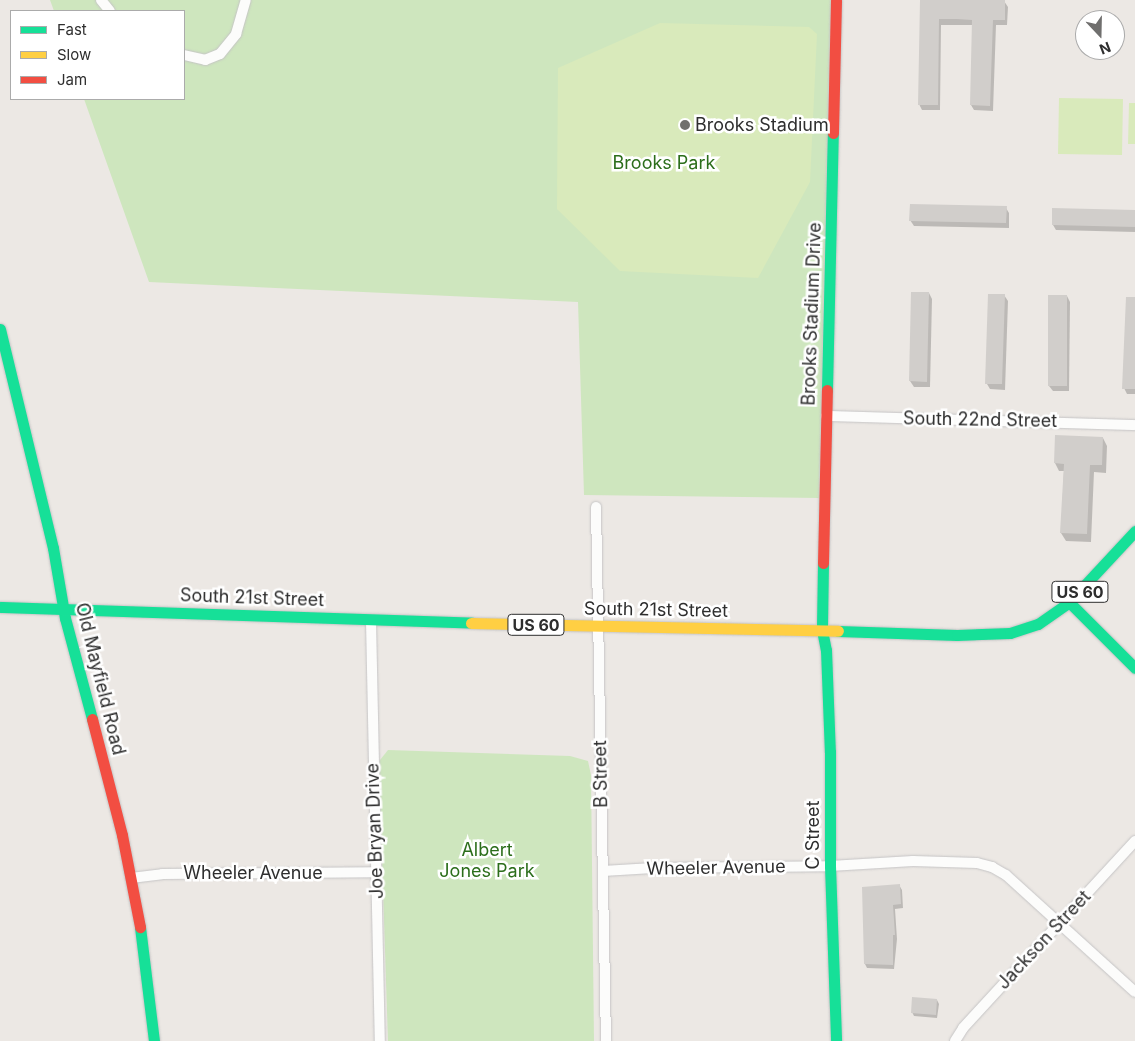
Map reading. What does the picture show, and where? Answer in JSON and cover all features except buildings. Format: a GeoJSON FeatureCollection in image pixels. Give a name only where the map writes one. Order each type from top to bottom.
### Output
{"type":"FeatureCollection","features":[{"type":"Feature","properties":{"kind":"street"},"geometry":{"type":"LineString","coordinates":[[101,0],[109,10]]}},
{"type":"Feature","properties":{"kind":"street"},"geometry":{"type":"LineString","coordinates":[[185,55],[205,60],[220,54],[236,34],[246,0]]}},
{"type":"Feature","properties":{"kind":"street","name":"Brooks Stadium Drive"},"geometry":{"type":"LineString","coordinates":[[822,630],[836,0]]}},
{"type":"Feature","properties":{"kind":"street","name":"Old Mayfield Road"},"geometry":{"type":"LineString","coordinates":[[0,329],[53,548],[63,608],[131,878],[149,988],[154,1041]]}},
{"type":"Feature","properties":{"kind":"street","name":"South 22nd Street"},"geometry":{"type":"LineString","coordinates":[[826,416],[1135,425]]}},
{"type":"Feature","properties":{"kind":"street","name":"B Street"},"geometry":{"type":"LineString","coordinates":[[596,507],[600,627],[602,871],[606,1041]]}},
{"type":"Feature","properties":{"kind":"street","name":"US 60"},"geometry":{"type":"LineString","coordinates":[[1069,602],[1135,531]]}},
{"type":"Feature","properties":{"kind":"street"},"geometry":{"type":"LineString","coordinates":[[1069,602],[1135,668]]}},
{"type":"Feature","properties":{"kind":"street","name":"South 21st Street"},"geometry":{"type":"LineString","coordinates":[[63,608],[371,621],[822,630],[957,635],[1010,633],[1038,624],[1069,602]]}},
{"type":"Feature","properties":{"kind":"street","name":"US 60"},"geometry":{"type":"LineString","coordinates":[[0,607],[63,608]]}},
{"type":"Feature","properties":{"kind":"street","name":"Joe Bryan Drive"},"geometry":{"type":"LineString","coordinates":[[371,621],[380,1041]]}},
{"type":"Feature","properties":{"kind":"street","name":"C Street"},"geometry":{"type":"LineString","coordinates":[[822,630],[826,650],[830,752],[830,866],[836,1041]]}},
{"type":"Feature","properties":{"kind":"street","name":"Jackson Street"},"geometry":{"type":"LineString","coordinates":[[954,1041],[963,1028],[1135,841]]}},
{"type":"Feature","properties":{"kind":"street","name":"Wheeler Avenue"},"geometry":{"type":"LineString","coordinates":[[602,871],[653,868],[830,866],[919,861],[961,861],[992,867],[1011,880],[1135,992]]}},
{"type":"Feature","properties":{"kind":"street","name":"Wheeler Avenue"},"geometry":{"type":"LineString","coordinates":[[131,878],[162,874],[376,872]]}},
{"type":"Feature","properties":{"kind":"green space","name":"Brooks Park"},"geometry":{"type":"Polygon","coordinates":[[[50,0],[831,0],[819,498],[584,495],[578,302],[149,282],[84,100],[185,100],[185,10],[54,10],[50,0]]]}},
{"type":"Feature","properties":{"kind":"green space","name":"Brooks Stadium"},"geometry":{"type":"Polygon","coordinates":[[[660,23],[809,27],[817,34],[810,182],[758,278],[620,271],[557,209],[558,68],[660,23]]]}},
{"type":"Feature","properties":{"kind":"green space"},"geometry":{"type":"Polygon","coordinates":[[[1059,98],[1123,99],[1122,155],[1058,154],[1059,98]]]}},
{"type":"Feature","properties":{"kind":"green space"},"geometry":{"type":"Polygon","coordinates":[[[1129,103],[1135,103],[1135,144],[1128,144],[1129,103]]]}},
{"type":"Feature","properties":{"kind":"green space","name":"Albert Jones Park"},"geometry":{"type":"Polygon","coordinates":[[[388,750],[570,756],[588,761],[591,775],[594,1041],[388,1041],[379,767],[380,760],[388,750]]]}},
{"type":"Feature","properties":{"kind":"traffic: fast"},"geometry":{"type":"LineString","coordinates":[[827,390],[833,133]]}},
{"type":"Feature","properties":{"kind":"traffic: fast"},"geometry":{"type":"LineString","coordinates":[[0,329],[53,548],[65,618],[92,719]]}},
{"type":"Feature","properties":{"kind":"traffic: fast"},"geometry":{"type":"LineString","coordinates":[[838,631],[957,635],[1010,633],[1038,624],[1069,602],[1135,531]]}},
{"type":"Feature","properties":{"kind":"traffic: fast"},"geometry":{"type":"LineString","coordinates":[[823,563],[822,630],[826,650],[830,752],[830,866],[836,1041]]}},
{"type":"Feature","properties":{"kind":"traffic: fast"},"geometry":{"type":"LineString","coordinates":[[1069,602],[1135,668]]}},
{"type":"Feature","properties":{"kind":"traffic: fast"},"geometry":{"type":"LineString","coordinates":[[0,607],[471,623]]}},
{"type":"Feature","properties":{"kind":"traffic: fast"},"geometry":{"type":"LineString","coordinates":[[140,927],[154,1041]]}},
{"type":"Feature","properties":{"kind":"traffic: slow"},"geometry":{"type":"LineString","coordinates":[[471,623],[838,631]]}},
{"type":"Feature","properties":{"kind":"traffic: jam"},"geometry":{"type":"LineString","coordinates":[[833,133],[836,0]]}},
{"type":"Feature","properties":{"kind":"traffic: jam"},"geometry":{"type":"LineString","coordinates":[[823,563],[827,390]]}},
{"type":"Feature","properties":{"kind":"traffic: jam"},"geometry":{"type":"LineString","coordinates":[[92,719],[122,835],[140,927]]}},
{"type":"Feature","properties":{"kind":"place","name":"Brooks Stadium"},"geometry":{"type":"Point","coordinates":[685,125]}}]}
